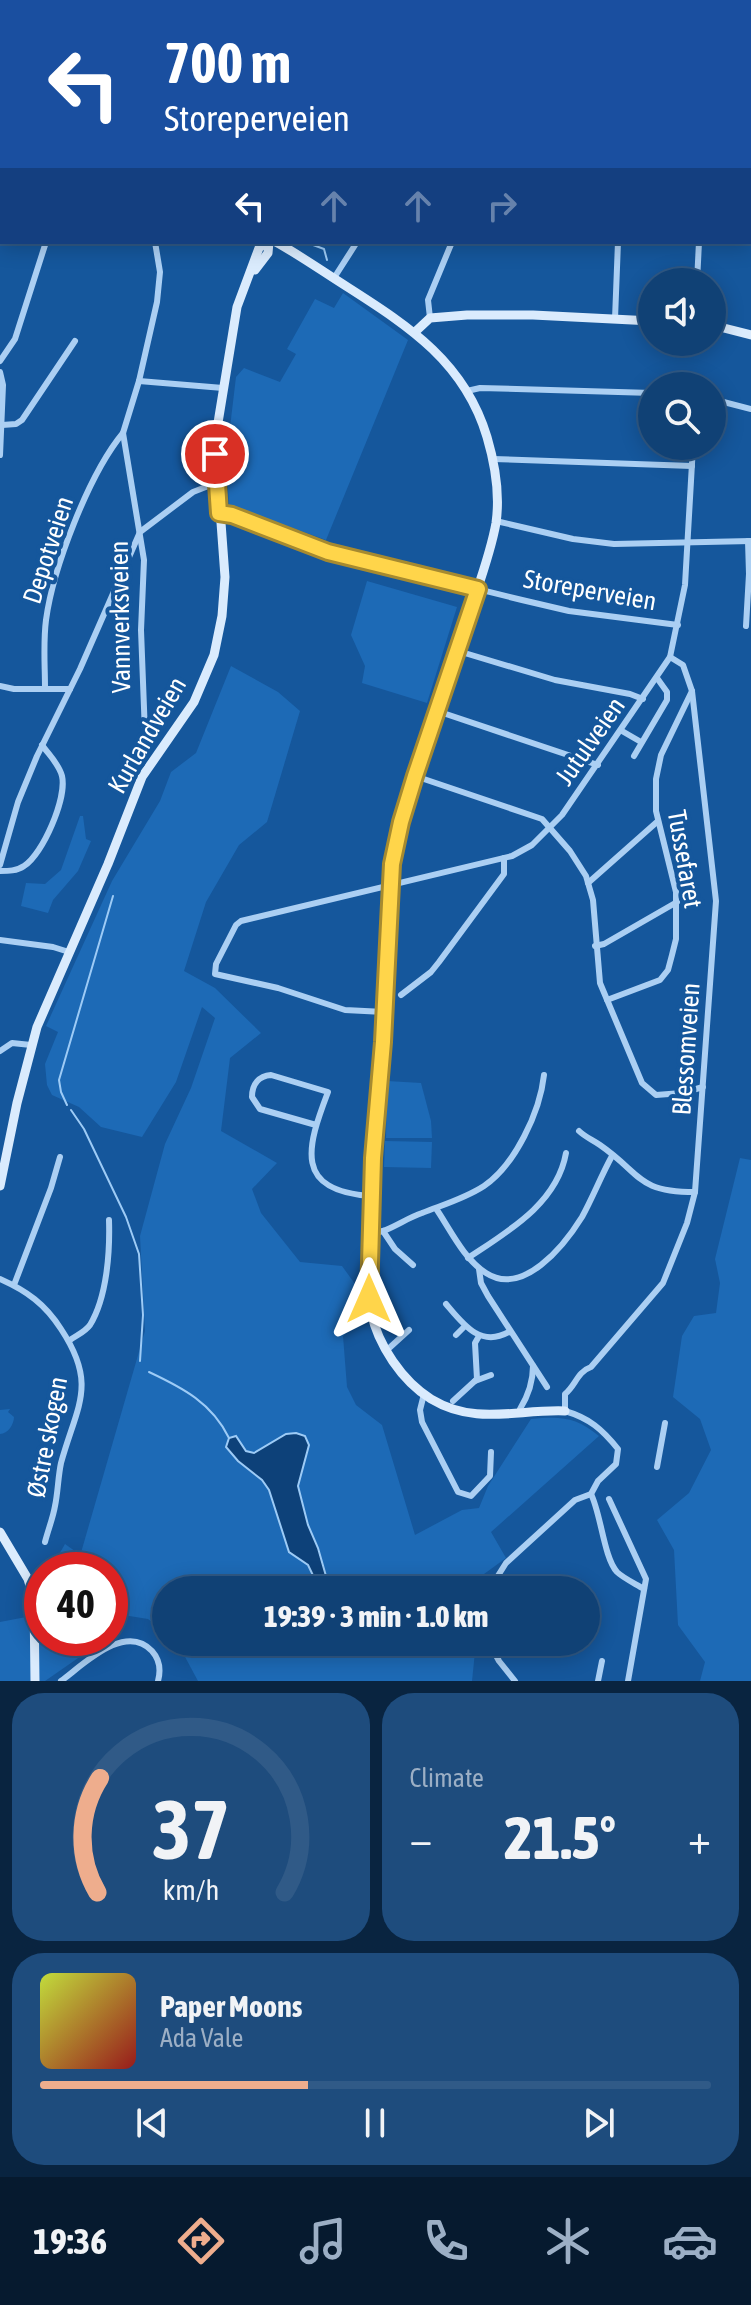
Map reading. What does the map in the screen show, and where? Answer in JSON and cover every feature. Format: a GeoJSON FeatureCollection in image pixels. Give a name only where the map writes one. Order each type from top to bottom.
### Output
{"type":"FeatureCollection","features":[{"type":"Feature","properties":{"kind":"street"},"geometry":{"type":"LineString","coordinates":[[0,361],[15,339],[45,244]]}},
{"type":"Feature","properties":{"kind":"street","name":"Vannverksveien"},"geometry":{"type":"LineString","coordinates":[[141,757],[145,734],[141,630],[145,575],[123,433],[139,381],[159,292],[155,244]]}},
{"type":"Feature","properties":{"kind":"street","name":"Kurlandveien"},"geometry":{"type":"LineString","coordinates":[[69,952],[142,777],[194,702],[214,655],[224,600],[215,441],[237,307],[250,275],[268,253],[268,244]]}},
{"type":"Feature","properties":{"kind":"street"},"geometry":{"type":"LineString","coordinates":[[279,244],[415,332],[451,368],[467,391],[483,424],[493,459],[496,521],[478,589],[415,776],[394,849],[371,1196],[369,1287],[371,1310],[387,1350],[409,1382],[424,1394],[445,1406],[480,1415],[510,1416],[565,1411],[595,1424],[618,1449],[616,1464],[598,1481],[591,1494],[575,1500],[506,1563],[498,1576]]}},
{"type":"Feature","properties":{"kind":"street"},"geometry":{"type":"LineString","coordinates":[[334,278],[356,244]]}},
{"type":"Feature","properties":{"kind":"street"},"geometry":{"type":"LineString","coordinates":[[430,318],[428,300],[451,244]]}},
{"type":"Feature","properties":{"kind":"street"},"geometry":{"type":"LineString","coordinates":[[615,319],[618,244]]}},
{"type":"Feature","properties":{"kind":"street"},"geometry":{"type":"LineString","coordinates":[[698,268],[699,244]]}},
{"type":"Feature","properties":{"kind":"street"},"geometry":{"type":"LineString","coordinates":[[415,332],[430,318],[520,315],[638,320]]}},
{"type":"Feature","properties":{"kind":"street"},"geometry":{"type":"LineString","coordinates":[[726,329],[751,335]]}},
{"type":"Feature","properties":{"kind":"street"},"geometry":{"type":"LineString","coordinates":[[2,425],[16,424],[22,420],[75,341]]}},
{"type":"Feature","properties":{"kind":"street"},"geometry":{"type":"LineString","coordinates":[[0,372],[3,385],[0,455]]}},
{"type":"Feature","properties":{"kind":"street"},"geometry":{"type":"LineString","coordinates":[[139,381],[223,388]]}},
{"type":"Feature","properties":{"kind":"street"},"geometry":{"type":"LineString","coordinates":[[467,391],[480,388],[638,393]]}},
{"type":"Feature","properties":{"kind":"street"},"geometry":{"type":"LineString","coordinates":[[726,403],[751,409]]}},
{"type":"Feature","properties":{"kind":"street","name":"Depotveien"},"geometry":{"type":"LineString","coordinates":[[45,688],[45,628],[53,590],[89,488],[123,433]]}},
{"type":"Feature","properties":{"kind":"street"},"geometry":{"type":"LineString","coordinates":[[493,459],[692,466]]}},
{"type":"Feature","properties":{"kind":"street","name":"Jutulveien"},"geometry":{"type":"LineString","coordinates":[[384,1012],[345,1010],[278,988],[215,974],[216,964],[241,921],[504,858],[526,849],[548,828],[572,802],[670,657],[685,585],[692,460]]}},
{"type":"Feature","properties":{"kind":"street"},"geometry":{"type":"LineString","coordinates":[[0,865],[18,802],[140,532],[193,492],[216,483]]}},
{"type":"Feature","properties":{"kind":"street","name":"Storeperveien"},"geometry":{"type":"LineString","coordinates":[[219,513],[232,515],[328,552],[478,589],[569,611],[678,625]]}},
{"type":"Feature","properties":{"kind":"street"},"geometry":{"type":"LineString","coordinates":[[496,521],[597,543],[749,541],[746,626]]}},
{"type":"Feature","properties":{"kind":"street"},"geometry":{"type":"LineString","coordinates":[[458,651],[555,680],[643,699]]}},
{"type":"Feature","properties":{"kind":"street","name":"Blessomveien"},"geometry":{"type":"LineString","coordinates":[[565,1411],[565,1394],[572,1389],[582,1371],[591,1367],[663,1283],[680,1242],[695,1192],[716,901],[692,691],[683,665],[670,657]]}},
{"type":"Feature","properties":{"kind":"street"},"geometry":{"type":"LineString","coordinates":[[634,756],[667,700],[667,692],[657,678]]}},
{"type":"Feature","properties":{"kind":"street"},"geometry":{"type":"LineString","coordinates":[[0,686],[70,689]]}},
{"type":"Feature","properties":{"kind":"street","name":"Tussefaret"},"geometry":{"type":"LineString","coordinates":[[607,1000],[663,978],[668,970],[676,939],[677,902],[655,798],[658,766],[692,691]]}},
{"type":"Feature","properties":{"kind":"street"},"geometry":{"type":"LineString","coordinates":[[437,711],[598,765]]}},
{"type":"Feature","properties":{"kind":"street"},"geometry":{"type":"LineString","coordinates":[[622,731],[641,742]]}},
{"type":"Feature","properties":{"kind":"street"},"geometry":{"type":"LineString","coordinates":[[0,871],[19,869],[37,855],[61,796],[61,774],[42,745]]}},
{"type":"Feature","properties":{"kind":"street"},"geometry":{"type":"LineString","coordinates":[[415,776],[542,819],[575,857],[588,883],[594,909],[599,977],[648,1091],[666,1096],[703,1087]]}},
{"type":"Feature","properties":{"kind":"street"},"geometry":{"type":"LineString","coordinates":[[588,883],[658,821]]}},
{"type":"Feature","properties":{"kind":"street"},"geometry":{"type":"LineString","coordinates":[[401,995],[439,962],[504,874],[504,858]]}},
{"type":"Feature","properties":{"kind":"street"},"geometry":{"type":"LineString","coordinates":[[595,946],[604,944],[677,902]]}},
{"type":"Feature","properties":{"kind":"street"},"geometry":{"type":"LineString","coordinates":[[0,940],[69,952],[31,1045],[0,1186]]}},
{"type":"Feature","properties":{"kind":"street"},"geometry":{"type":"LineString","coordinates":[[0,1051],[12,1043],[31,1045]]}},
{"type":"Feature","properties":{"kind":"street"},"geometry":{"type":"LineString","coordinates":[[316,1125],[260,1109],[253,1100],[252,1089],[258,1079],[271,1075],[328,1092]]}},
{"type":"Feature","properties":{"kind":"street"},"geometry":{"type":"LineString","coordinates":[[370,1234],[437,1210],[482,1188],[502,1170],[533,1117],[544,1075]]}},
{"type":"Feature","properties":{"kind":"street"},"geometry":{"type":"LineString","coordinates":[[334,1083],[316,1125],[311,1164],[316,1174],[332,1187],[371,1196]]}},
{"type":"Feature","properties":{"kind":"street"},"geometry":{"type":"LineString","coordinates":[[579,1131],[600,1144],[634,1175],[658,1189],[695,1192]]}},
{"type":"Feature","properties":{"kind":"street"},"geometry":{"type":"LineString","coordinates":[[468,1258],[517,1226],[533,1211],[558,1177],[566,1153]]}},
{"type":"Feature","properties":{"kind":"street"},"geometry":{"type":"LineString","coordinates":[[437,1210],[468,1258],[479,1268],[497,1279],[511,1280],[525,1276],[539,1266],[577,1223],[612,1156]]}},
{"type":"Feature","properties":{"kind":"street"},"geometry":{"type":"LineString","coordinates":[[14,1285],[60,1157]]}},
{"type":"Feature","properties":{"kind":"street"},"geometry":{"type":"LineString","coordinates":[[70,1340],[87,1329],[96,1310],[109,1256],[109,1220]]}},
{"type":"Feature","properties":{"kind":"street"},"geometry":{"type":"LineString","coordinates":[[383,1231],[395,1249],[413,1265]]}},
{"type":"Feature","properties":{"kind":"street"},"geometry":{"type":"LineString","coordinates":[[479,1268],[481,1283],[509,1332],[547,1387]]}},
{"type":"Feature","properties":{"kind":"street","name":"Østre skogen"},"geometry":{"type":"LineString","coordinates":[[0,1279],[44,1305],[70,1340],[81,1367],[80,1401],[61,1464],[55,1506],[45,1542]]}},
{"type":"Feature","properties":{"kind":"street"},"geometry":{"type":"LineString","coordinates":[[446,1304],[465,1326],[479,1336],[493,1338],[509,1332]]}},
{"type":"Feature","properties":{"kind":"street"},"geometry":{"type":"LineString","coordinates":[[456,1335],[465,1326]]}},
{"type":"Feature","properties":{"kind":"street"},"geometry":{"type":"LineString","coordinates":[[387,1350],[409,1330]]}},
{"type":"Feature","properties":{"kind":"street"},"geometry":{"type":"LineString","coordinates":[[475,1381],[478,1374],[475,1343],[479,1336]]}},
{"type":"Feature","properties":{"kind":"street"},"geometry":{"type":"LineString","coordinates":[[520,1409],[533,1377],[533,1366]]}},
{"type":"Feature","properties":{"kind":"street"},"geometry":{"type":"LineString","coordinates":[[453,1401],[475,1381],[491,1375]]}},
{"type":"Feature","properties":{"kind":"street"},"geometry":{"type":"LineString","coordinates":[[424,1394],[420,1410],[422,1422],[458,1492],[471,1496],[490,1476],[491,1452]]}},
{"type":"Feature","properties":{"kind":"street"},"geometry":{"type":"LineString","coordinates":[[657,1467],[665,1423]]}},
{"type":"Feature","properties":{"kind":"street"},"geometry":{"type":"LineString","coordinates":[[591,1494],[599,1510],[610,1560],[617,1573],[644,1589]]}},
{"type":"Feature","properties":{"kind":"street"},"geometry":{"type":"LineString","coordinates":[[609,1499],[645,1572],[628,1681]]}},
{"type":"Feature","properties":{"kind":"street"},"geometry":{"type":"LineString","coordinates":[[0,1532],[28,1579],[34,1599],[35,1681]]}},
{"type":"Feature","properties":{"kind":"street"},"geometry":{"type":"LineString","coordinates":[[61,1681],[112,1645],[130,1641],[144,1644],[154,1653],[159,1664],[158,1681]]}},
{"type":"Feature","properties":{"kind":"street"},"geometry":{"type":"LineString","coordinates":[[496,1656],[515,1681]]}},
{"type":"Feature","properties":{"kind":"street"},"geometry":{"type":"LineString","coordinates":[[598,1681],[602,1661]]}},
{"type":"Feature","properties":{"kind":"shaded area"},"geometry":{"type":"Polygon","coordinates":[[[343,293],[408,340],[326,540],[229,505],[226,461],[236,377],[244,368],[280,382],[296,354],[287,349],[315,299],[334,308],[343,293]]]}},
{"type":"Feature","properties":{"kind":"shaded area"},"geometry":{"type":"Polygon","coordinates":[[[367,581],[457,607],[427,703],[362,683],[365,666],[351,635],[367,581]]]}},
{"type":"Feature","properties":{"kind":"shaded area"},"geometry":{"type":"Polygon","coordinates":[[[231,666],[278,692],[300,711],[267,822],[239,845],[206,902],[184,971],[215,988],[261,1033],[230,1058],[221,1131],[277,1163],[252,1189],[261,1213],[300,1262],[342,1266],[363,1295],[367,1314],[343,1336],[347,1387],[356,1405],[382,1425],[415,1535],[462,1510],[479,1508],[488,1486],[531,1419],[568,1419],[599,1436],[491,1532],[506,1558],[484,1576],[152,1576],[152,1622],[128,1616],[128,1552],[81,1552],[145,1331],[140,1236],[165,1144],[191,1088],[215,1018],[202,1007],[176,1082],[142,1137],[101,1127],[79,1107],[52,1095],[47,1085],[45,1064],[58,1032],[46,1026],[112,881],[160,801],[171,772],[196,753],[231,666]]]}},
{"type":"Feature","properties":{"kind":"shaded area"},"geometry":{"type":"Polygon","coordinates":[[[80,816],[83,816],[86,839],[91,841],[78,871],[53,900],[48,913],[21,906],[26,883],[45,884],[61,870],[80,816]]]}},
{"type":"Feature","properties":{"kind":"shaded area"},"geometry":{"type":"Polygon","coordinates":[[[387,1081],[421,1083],[432,1138],[386,1138],[387,1081]]]}},
{"type":"Feature","properties":{"kind":"shaded area"},"geometry":{"type":"Polygon","coordinates":[[[385,1141],[432,1142],[431,1168],[384,1167],[385,1141]]]}},
{"type":"Feature","properties":{"kind":"shaded area"},"geometry":{"type":"Polygon","coordinates":[[[740,1158],[751,1160],[751,1681],[700,1681],[705,1662],[678,1625],[674,1550],[657,1520],[689,1493],[711,1450],[700,1419],[673,1397],[682,1336],[694,1316],[716,1313],[720,1283],[715,1259],[740,1158]]]}},
{"type":"Feature","properties":{"kind":"shaded area"},"geometry":{"type":"Polygon","coordinates":[[[10,1409],[8,1412],[14,1417],[13,1423],[0,1434],[0,1410],[10,1409]]]}},
{"type":"Feature","properties":{"kind":"shaded area"},"geometry":{"type":"Polygon","coordinates":[[[286,1434],[305,1436],[309,1445],[298,1486],[326,1576],[313,1576],[308,1565],[289,1552],[269,1490],[226,1447],[229,1438],[236,1436],[246,1451],[254,1453],[286,1434]]]}},
{"type":"Feature","properties":{"kind":"shaded area"},"geometry":{"type":"Polygon","coordinates":[[[65,1544],[76,1552],[60,1552],[65,1544]]]}},
{"type":"Feature","properties":{"kind":"shaded area"},"geometry":{"type":"Polygon","coordinates":[[[24,1617],[24,1656],[81,1656],[45,1681],[0,1681],[0,1622],[24,1617]]]}},
{"type":"Feature","properties":{"kind":"shaded area"},"geometry":{"type":"Polygon","coordinates":[[[185,1656],[475,1656],[472,1681],[198,1681],[185,1656]]]}},
{"type":"Feature","properties":{"kind":"waterway"},"geometry":{"type":"LineString","coordinates":[[310,244],[324,249],[327,260]]}},
{"type":"Feature","properties":{"kind":"waterway"},"geometry":{"type":"LineString","coordinates":[[67,1105],[59,1080],[113,896]]}},
{"type":"Feature","properties":{"kind":"waterway"},"geometry":{"type":"LineString","coordinates":[[71,1110],[84,1129],[126,1217],[139,1254],[143,1315],[140,1361]]}},
{"type":"Feature","properties":{"kind":"waterway"},"geometry":{"type":"LineString","coordinates":[[149,1372],[185,1391],[205,1406],[229,1438]]}},
{"type":"Feature","properties":{"kind":"route"},"geometry":{"type":"LineString","coordinates":[[215,454],[219,513],[232,515],[328,552],[478,589],[415,776],[392,864],[383,1042],[373,1158],[369,1299]]}}]}
